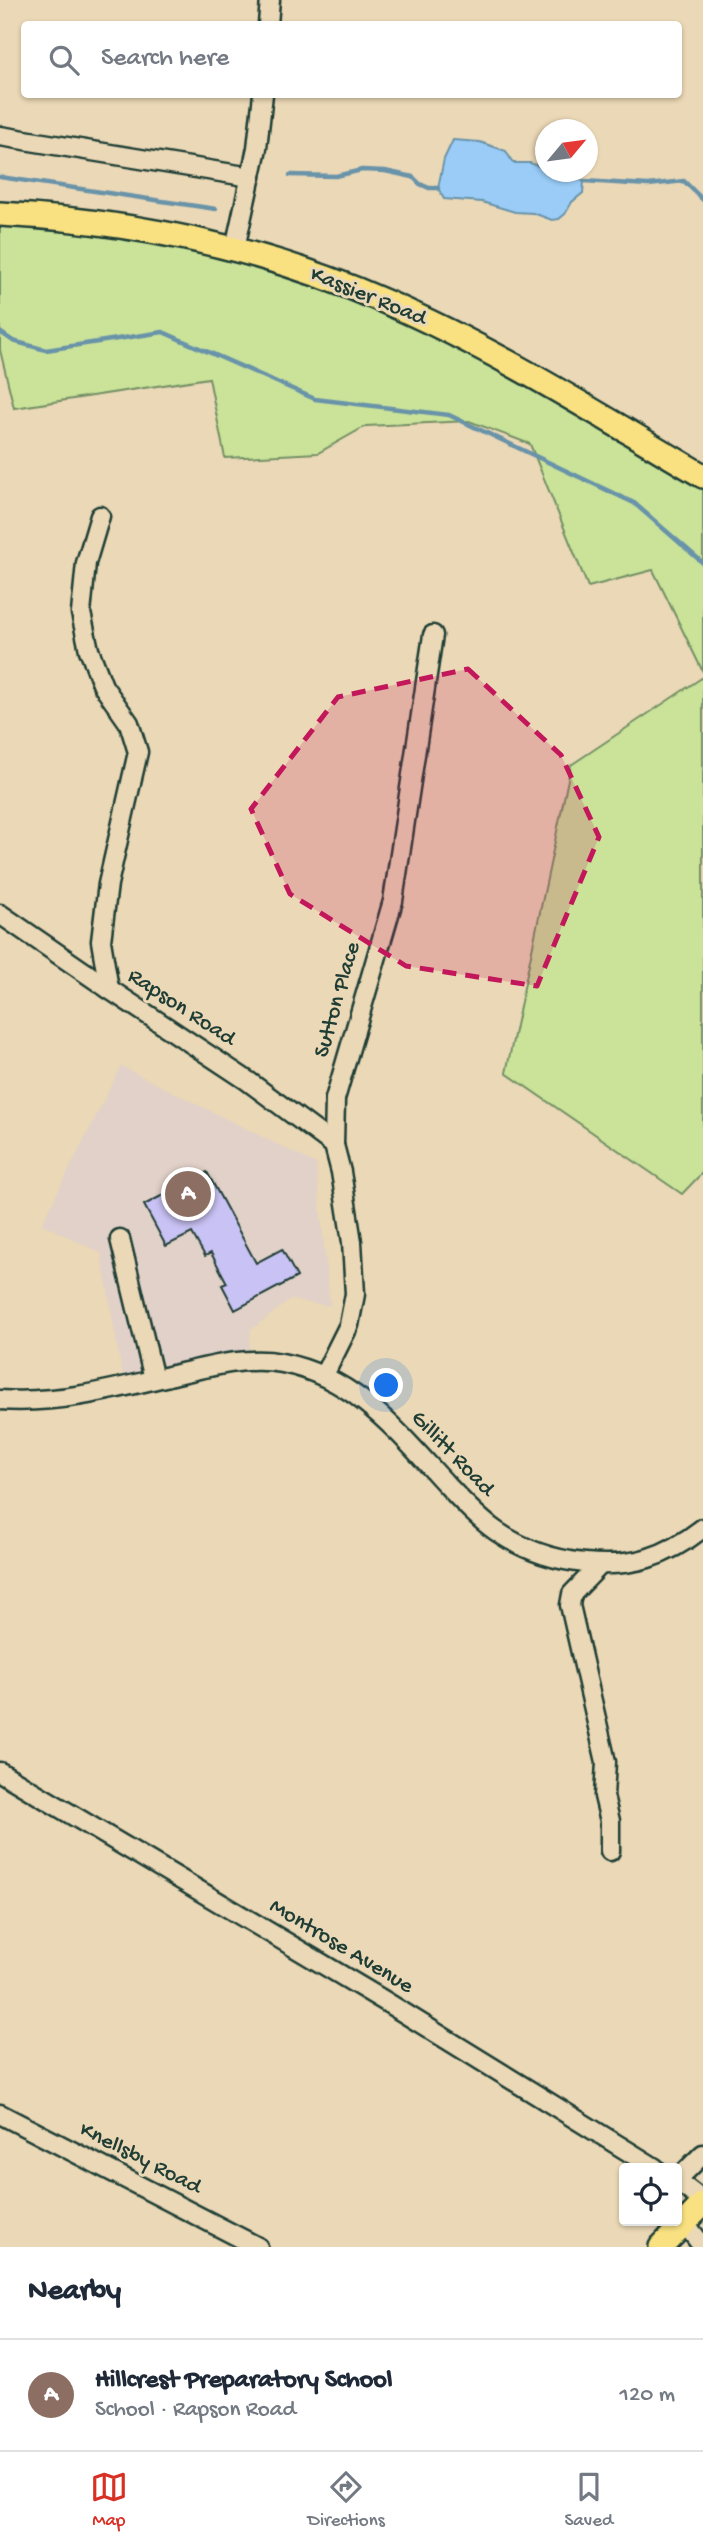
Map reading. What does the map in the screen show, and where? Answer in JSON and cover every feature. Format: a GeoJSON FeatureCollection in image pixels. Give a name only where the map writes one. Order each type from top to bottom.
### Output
{"type":"FeatureCollection","features":[{"type":"Feature","properties":{"kind":"main road","name":"Kassier Road"},"geometry":{"type":"LineString","coordinates":[[0,214],[108,224],[235,248],[385,301],[506,361],[703,476]]}},
{"type":"Feature","properties":{"kind":"main road"},"geometry":{"type":"LineString","coordinates":[[661,2247],[703,2203]]}},
{"type":"Feature","properties":{"kind":"street"},"geometry":{"type":"LineString","coordinates":[[268,21],[270,0]]}},
{"type":"Feature","properties":{"kind":"street"},"geometry":{"type":"LineString","coordinates":[[235,248],[257,149],[262,98]]}},
{"type":"Feature","properties":{"kind":"street"},"geometry":{"type":"LineString","coordinates":[[0,136],[251,177]]}},
{"type":"Feature","properties":{"kind":"street"},"geometry":{"type":"LineString","coordinates":[[100,516],[86,563],[81,613],[89,650],[103,686],[129,723],[138,752],[108,884],[101,941],[109,989]]}},
{"type":"Feature","properties":{"kind":"street","name":"Sutton Place"},"geometry":{"type":"LineString","coordinates":[[324,1375],[349,1325],[355,1294],[352,1242],[334,1145],[335,1099],[393,901],[433,635]]}},
{"type":"Feature","properties":{"kind":"street","name":"Rapson Road"},"geometry":{"type":"LineString","coordinates":[[0,914],[248,1081],[334,1145]]}},
{"type":"Feature","properties":{"kind":"street"},"geometry":{"type":"LineString","coordinates":[[120,1239],[154,1379]]}},
{"type":"Feature","properties":{"kind":"street","name":"Gillitt Road"},"geometry":{"type":"LineString","coordinates":[[0,1400],[26,1402],[73,1398],[232,1361],[283,1363],[324,1375],[374,1409],[478,1518],[495,1531],[539,1553],[570,1562],[600,1565],[634,1563],[671,1550],[703,1528]]}},
{"type":"Feature","properties":{"kind":"street"},"geometry":{"type":"LineString","coordinates":[[600,1565],[572,1594],[570,1605],[606,1762],[604,1796],[611,1828],[610,1851]]}},
{"type":"Feature","properties":{"kind":"street","name":"Montrose Avenue"},"geometry":{"type":"LineString","coordinates":[[0,1772],[383,2000],[647,2163]]}},
{"type":"Feature","properties":{"kind":"street","name":"Knellsby Road"},"geometry":{"type":"LineString","coordinates":[[0,2114],[258,2247]]}},
{"type":"Feature","properties":{"kind":"street"},"geometry":{"type":"LineString","coordinates":[[682,2175],[703,2154]]}},
{"type":"Feature","properties":{"kind":"street"},"geometry":{"type":"LineString","coordinates":[[682,2184],[703,2203]]}},
{"type":"Feature","properties":{"kind":"street"},"geometry":{"type":"LineString","coordinates":[[685,2222],[703,2247]]}},
{"type":"Feature","properties":{"kind":"highlighted area"},"geometry":{"type":"Polygon","coordinates":[[[468,669],[561,755],[599,837],[537,986],[406,966],[290,894],[251,809],[338,697],[468,669]]]}},
{"type":"Feature","properties":{"kind":"shaded area"},"geometry":{"type":"Polygon","coordinates":[[[121,1066],[316,1164],[330,1306],[290,1300],[251,1330],[248,1356],[123,1378],[101,1253],[42,1224],[121,1066]]]}},
{"type":"Feature","properties":{"kind":"green space"},"geometry":{"type":"Polygon","coordinates":[[[0,214],[89,221],[385,301],[703,476],[703,672],[653,570],[588,587],[530,444],[469,421],[366,426],[318,453],[225,458],[209,378],[14,408],[0,350],[0,214]]]}},
{"type":"Feature","properties":{"kind":"green space"},"geometry":{"type":"Polygon","coordinates":[[[703,677],[703,1172],[682,1194],[506,1073],[571,765],[703,677]]]}},
{"type":"Feature","properties":{"kind":"water"},"geometry":{"type":"Polygon","coordinates":[[[453,140],[480,142],[506,151],[513,163],[535,165],[535,182],[584,182],[583,193],[572,202],[565,214],[552,220],[482,202],[444,199],[438,188],[444,159],[453,140]]]}},
{"type":"Feature","properties":{"kind":"building"},"geometry":{"type":"Polygon","coordinates":[[[207,1172],[256,1263],[282,1249],[297,1277],[235,1310],[222,1285],[227,1283],[211,1253],[205,1256],[192,1233],[166,1246],[144,1205],[207,1172]]]}},
{"type":"Feature","properties":{"kind":"waterway"},"geometry":{"type":"LineString","coordinates":[[290,175],[336,176],[362,170],[385,171],[413,177],[429,188],[438,188]]}},
{"type":"Feature","properties":{"kind":"waterway"},"geometry":{"type":"LineString","coordinates":[[0,177],[216,209]]}},
{"type":"Feature","properties":{"kind":"waterway"},"geometry":{"type":"LineString","coordinates":[[598,182],[648,185],[684,181],[703,200]]}},
{"type":"Feature","properties":{"kind":"waterway"},"geometry":{"type":"LineString","coordinates":[[0,332],[13,341],[46,350],[163,332],[315,399],[449,415],[634,503],[703,563]]}},
{"type":"Feature","properties":{"kind":"place","name":"Hillcrest Preparatory School"},"geometry":{"type":"Point","coordinates":[188,1194]}}]}
